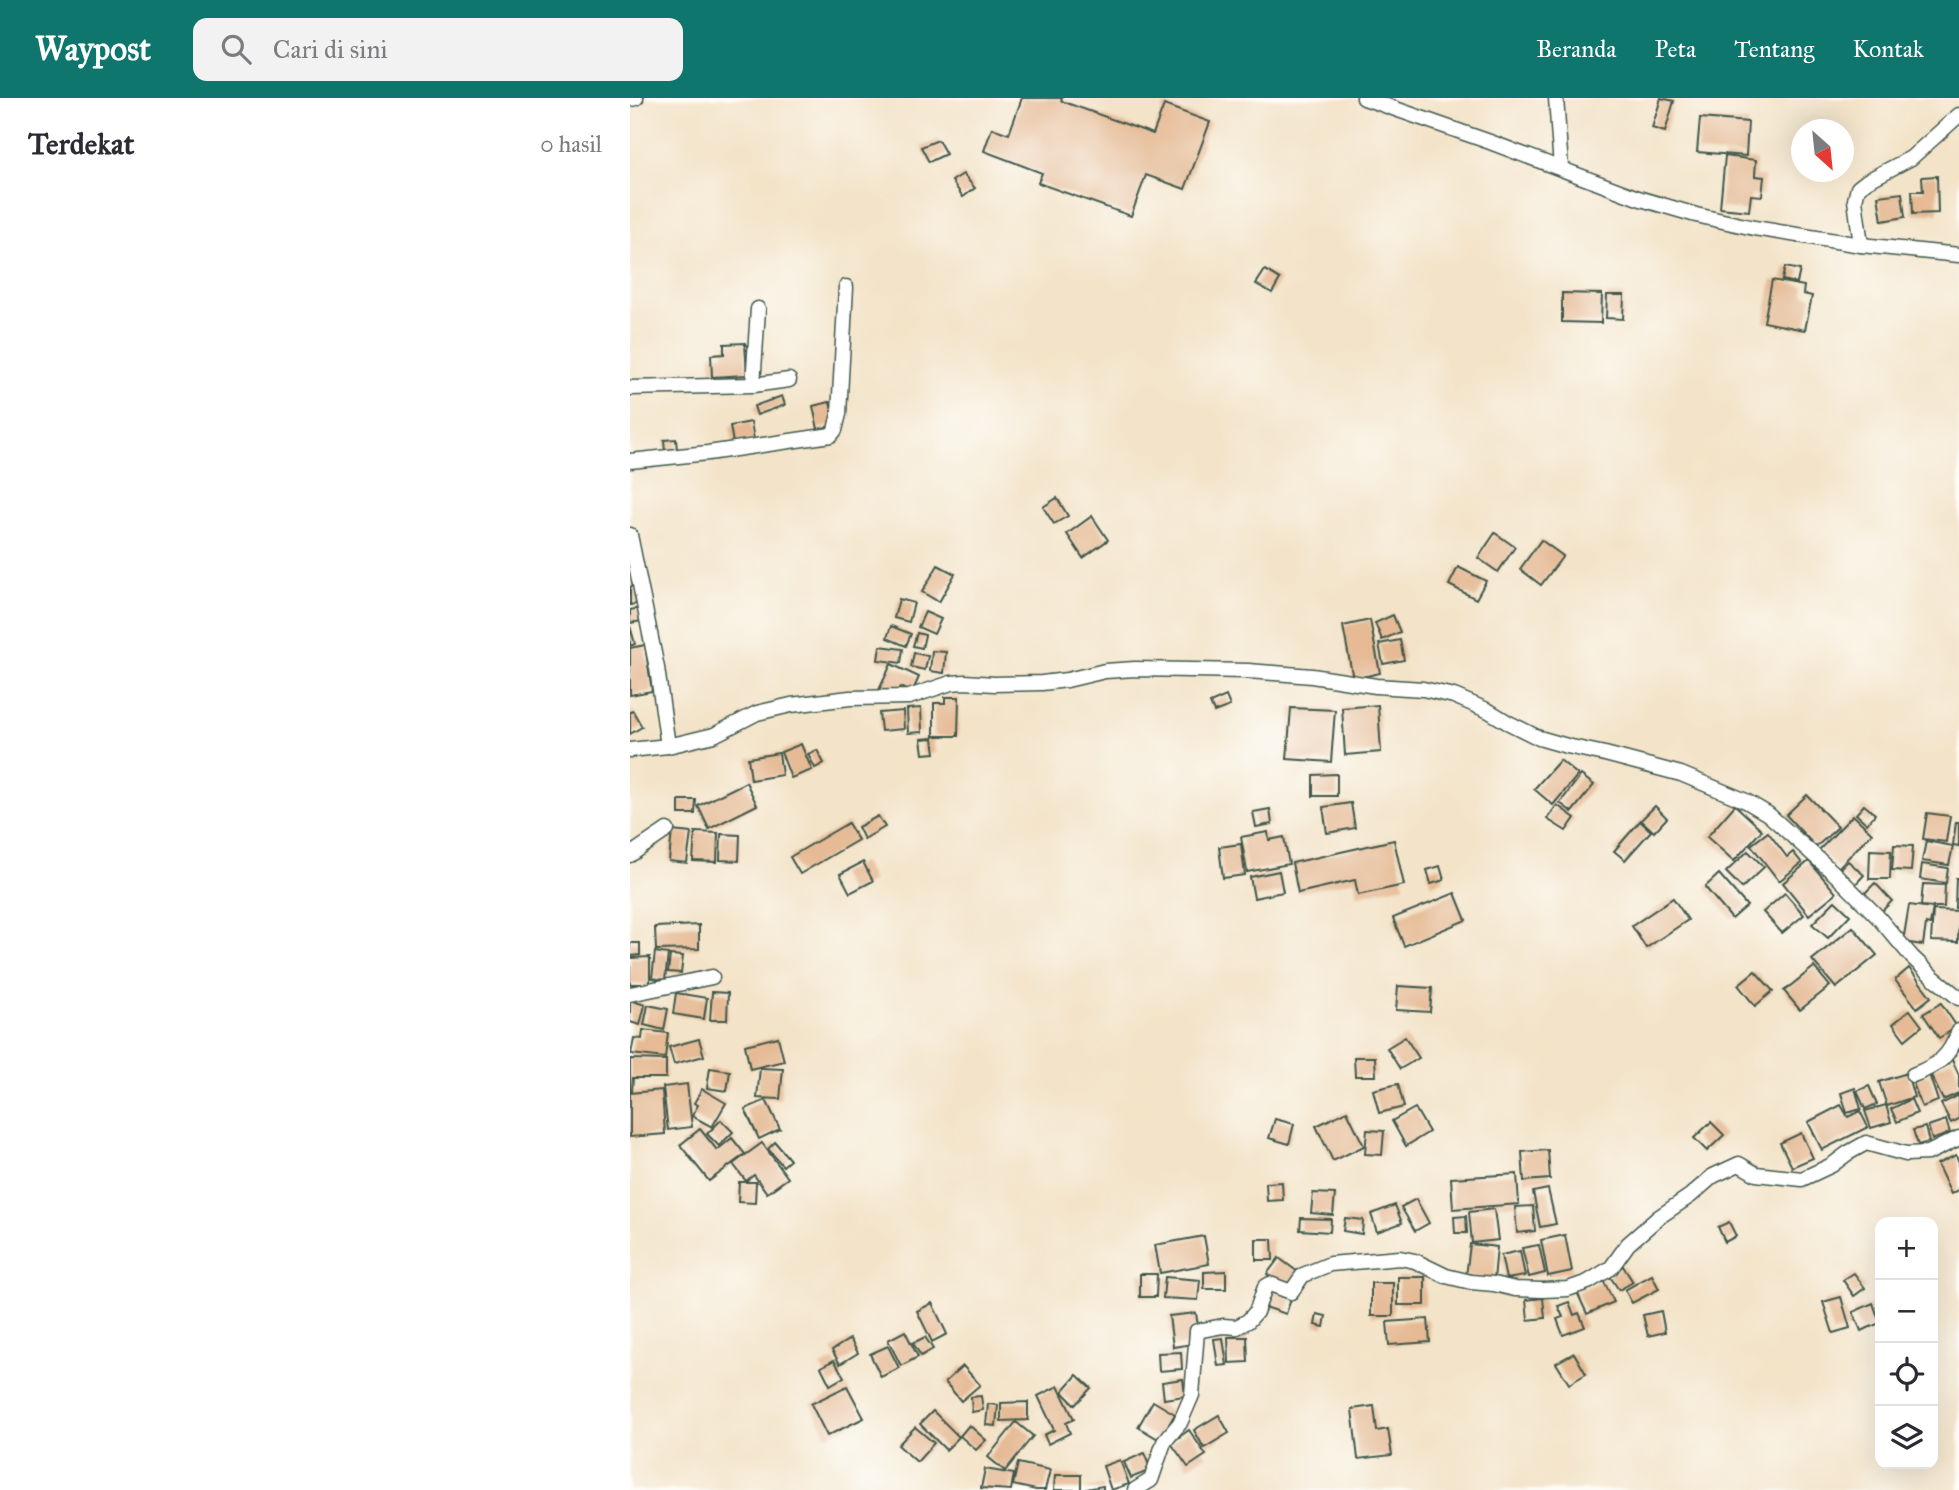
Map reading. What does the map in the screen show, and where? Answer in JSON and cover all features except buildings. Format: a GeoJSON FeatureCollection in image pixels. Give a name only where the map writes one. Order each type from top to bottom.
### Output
{"type":"FeatureCollection","features":[{"type":"Feature","properties":{"kind":"street"},"geometry":{"type":"LineString","coordinates":[[630,99],[636,98]]}},
{"type":"Feature","properties":{"kind":"street"},"geometry":{"type":"LineString","coordinates":[[1364,98],[1638,198],[1696,215],[1754,228],[1861,245],[1959,255]]}},
{"type":"Feature","properties":{"kind":"street"},"geometry":{"type":"LineString","coordinates":[[1556,98],[1561,168]]}},
{"type":"Feature","properties":{"kind":"street"},"geometry":{"type":"LineString","coordinates":[[1861,245],[1854,200],[1858,188],[1911,158],[1959,115]]}},
{"type":"Feature","properties":{"kind":"street"},"geometry":{"type":"LineString","coordinates":[[630,461],[831,435],[838,424],[846,287]]}},
{"type":"Feature","properties":{"kind":"street"},"geometry":{"type":"LineString","coordinates":[[753,385],[758,309]]}},
{"type":"Feature","properties":{"kind":"street"},"geometry":{"type":"LineString","coordinates":[[630,388],[753,385],[789,380]]}},
{"type":"Feature","properties":{"kind":"street"},"geometry":{"type":"LineString","coordinates":[[630,535],[657,668],[668,746]]}},
{"type":"Feature","properties":{"kind":"street"},"geometry":{"type":"LineString","coordinates":[[630,750],[668,746],[714,735],[757,713],[791,705],[850,698],[909,697],[965,682],[994,684],[1055,681],[1114,670],[1261,671],[1376,686],[1423,689],[1454,696],[1539,738],[1681,774],[1746,801],[1768,814],[1836,875],[1877,916],[1912,957],[1959,998]]}},
{"type":"Feature","properties":{"kind":"street"},"geometry":{"type":"LineString","coordinates":[[630,855],[667,830]]}},
{"type":"Feature","properties":{"kind":"street"},"geometry":{"type":"LineString","coordinates":[[630,994],[712,977]]}},
{"type":"Feature","properties":{"kind":"street"},"geometry":{"type":"LineString","coordinates":[[1913,1075],[1947,1056],[1959,1031]]}},
{"type":"Feature","properties":{"kind":"street"},"geometry":{"type":"LineString","coordinates":[[1135,1490],[1151,1480],[1164,1442],[1180,1423],[1192,1395],[1197,1331],[1223,1326],[1237,1327],[1248,1321],[1256,1312],[1265,1287],[1270,1284],[1291,1292],[1303,1275],[1330,1264],[1400,1258],[1415,1261],[1446,1276],[1472,1282],[1516,1289],[1568,1289],[1588,1282],[1611,1268],[1628,1244],[1660,1217],[1713,1176],[1739,1164],[1756,1174],[1802,1180],[1866,1143],[1906,1154],[1928,1153],[1959,1138]]}}]}
